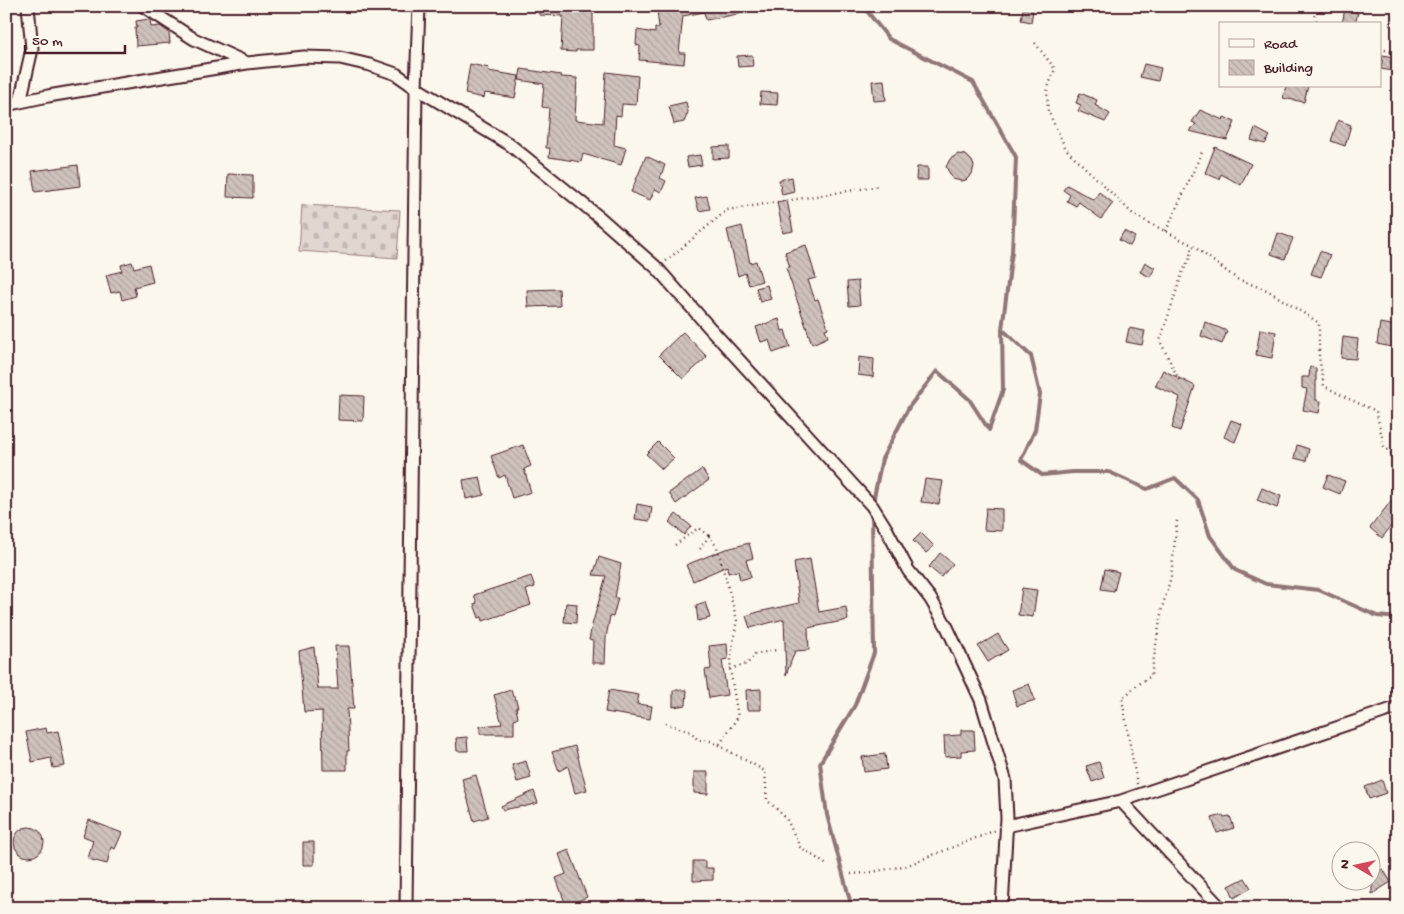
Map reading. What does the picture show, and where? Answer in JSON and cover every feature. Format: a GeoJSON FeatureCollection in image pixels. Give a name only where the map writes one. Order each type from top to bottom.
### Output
{"type":"FeatureCollection","features":[{"type":"Feature","properties":{"kind":"street"},"geometry":{"type":"LineString","coordinates":[[20,102],[32,49],[28,6]]}},
{"type":"Feature","properties":{"kind":"street"},"geometry":{"type":"LineString","coordinates":[[142,6],[194,39],[248,64]]}},
{"type":"Feature","properties":{"kind":"street"},"geometry":{"type":"LineString","coordinates":[[406,908],[416,88],[419,6]]}},
{"type":"Feature","properties":{"kind":"street"},"geometry":{"type":"LineString","coordinates":[[6,105],[48,96],[248,64],[304,57],[340,58],[370,65],[396,74],[509,144],[657,268],[872,506],[908,570],[930,598],[947,627],[981,700],[1006,779],[1002,908]]}},
{"type":"Feature","properties":{"kind":"street"},"geometry":{"type":"LineString","coordinates":[[1006,826],[1121,801],[1398,707]]}},
{"type":"Feature","properties":{"kind":"street"},"geometry":{"type":"LineString","coordinates":[[1121,801],[1222,908]]}},
{"type":"Feature","properties":{"kind":"path"},"geometry":{"type":"LineString","coordinates":[[1310,6],[1317,22]]}},
{"type":"Feature","properties":{"kind":"path"},"geometry":{"type":"LineString","coordinates":[[1035,43],[1055,69],[1047,90],[1048,111],[1066,149],[1134,215],[1192,245],[1237,279],[1267,290],[1319,322],[1319,357],[1324,386],[1376,411],[1384,446],[1398,460]]}},
{"type":"Feature","properties":{"kind":"path"},"geometry":{"type":"LineString","coordinates":[[1382,49],[1398,53]]}},
{"type":"Feature","properties":{"kind":"path"},"geometry":{"type":"LineString","coordinates":[[1166,232],[1203,150]]}},
{"type":"Feature","properties":{"kind":"path"},"geometry":{"type":"LineString","coordinates":[[657,268],[728,210],[880,186]]}},
{"type":"Feature","properties":{"kind":"path"},"geometry":{"type":"LineString","coordinates":[[1179,380],[1160,341],[1183,271],[1189,260],[1192,245]]}},
{"type":"Feature","properties":{"kind":"path"},"geometry":{"type":"LineString","coordinates":[[1139,795],[1122,699],[1150,676],[1162,608],[1171,577],[1177,520]]}},
{"type":"Feature","properties":{"kind":"path"},"geometry":{"type":"LineString","coordinates":[[675,546],[698,528],[710,536],[717,547],[737,620],[730,669],[738,717],[719,745]]}},
{"type":"Feature","properties":{"kind":"path"},"geometry":{"type":"LineString","coordinates":[[700,548],[710,536]]}},
{"type":"Feature","properties":{"kind":"path"},"geometry":{"type":"LineString","coordinates":[[730,669],[747,664],[755,654],[777,650]]}},
{"type":"Feature","properties":{"kind":"path"},"geometry":{"type":"LineString","coordinates":[[665,723],[691,732],[698,740],[711,741],[765,771],[767,800],[786,818],[800,847],[827,865]]}},
{"type":"Feature","properties":{"kind":"path"},"geometry":{"type":"LineString","coordinates":[[851,874],[908,866],[970,839],[1006,826]]}},
{"type":"Feature","properties":{"kind":"green space"},"geometry":{"type":"Polygon","coordinates":[[[302,205],[400,210],[397,258],[299,251],[302,205]]]}},
{"type":"Feature","properties":{"kind":"building"},"geometry":{"type":"Polygon","coordinates":[[[539,6],[593,6],[593,50],[561,51],[563,16],[539,15],[539,6]]]}},
{"type":"Feature","properties":{"kind":"building"},"geometry":{"type":"Polygon","coordinates":[[[676,6],[748,6],[749,12],[706,20],[704,12],[683,16],[679,53],[685,53],[684,64],[639,60],[640,46],[636,45],[637,30],[655,33],[655,28],[659,28],[657,10],[676,6]]]}},
{"type":"Feature","properties":{"kind":"building"},"geometry":{"type":"Polygon","coordinates":[[[1023,9],[1033,11],[1031,22],[1021,20],[1023,9]]]}},
{"type":"Feature","properties":{"kind":"building"},"geometry":{"type":"Polygon","coordinates":[[[1345,9],[1358,13],[1356,22],[1342,22],[1345,9]]]}},
{"type":"Feature","properties":{"kind":"building"},"geometry":{"type":"Polygon","coordinates":[[[150,19],[151,27],[160,26],[169,32],[170,43],[136,46],[136,21],[150,19]]]}},
{"type":"Feature","properties":{"kind":"building"},"geometry":{"type":"Polygon","coordinates":[[[752,55],[753,66],[738,67],[737,56],[752,55]]]}},
{"type":"Feature","properties":{"kind":"building"},"geometry":{"type":"Polygon","coordinates":[[[1383,55],[1398,58],[1398,72],[1382,69],[1383,55]]]}},
{"type":"Feature","properties":{"kind":"building"},"geometry":{"type":"Polygon","coordinates":[[[470,64],[489,68],[488,71],[519,76],[515,98],[485,93],[484,98],[465,94],[470,64]]]}},
{"type":"Feature","properties":{"kind":"building"},"geometry":{"type":"Polygon","coordinates":[[[1144,64],[1161,68],[1158,81],[1140,77],[1144,64]]]}},
{"type":"Feature","properties":{"kind":"building"},"geometry":{"type":"Polygon","coordinates":[[[521,69],[561,75],[561,77],[577,78],[575,120],[603,123],[606,72],[638,76],[636,105],[622,104],[621,116],[616,115],[614,145],[626,148],[621,165],[583,154],[581,162],[549,157],[550,148],[546,148],[549,108],[542,107],[544,84],[519,80],[521,69]]]}},
{"type":"Feature","properties":{"kind":"building"},"geometry":{"type":"Polygon","coordinates":[[[884,80],[886,100],[874,101],[872,81],[884,80]]]}},
{"type":"Feature","properties":{"kind":"building"},"geometry":{"type":"Polygon","coordinates":[[[1286,88],[1308,88],[1304,102],[1283,98],[1286,88]]]}},
{"type":"Feature","properties":{"kind":"building"},"geometry":{"type":"Polygon","coordinates":[[[761,92],[778,93],[777,105],[760,104],[761,92]]]}},
{"type":"Feature","properties":{"kind":"building"},"geometry":{"type":"Polygon","coordinates":[[[1080,93],[1097,100],[1095,105],[1110,114],[1105,122],[1078,111],[1081,105],[1076,103],[1080,93]]]}},
{"type":"Feature","properties":{"kind":"building"},"geometry":{"type":"Polygon","coordinates":[[[686,102],[688,112],[684,122],[674,124],[669,106],[686,102]]]}},
{"type":"Feature","properties":{"kind":"building"},"geometry":{"type":"Polygon","coordinates":[[[1200,110],[1223,120],[1224,117],[1235,122],[1227,140],[1189,131],[1196,124],[1192,122],[1200,110]]]}},
{"type":"Feature","properties":{"kind":"building"},"geometry":{"type":"Polygon","coordinates":[[[1338,120],[1351,125],[1345,146],[1331,141],[1338,120]]]}},
{"type":"Feature","properties":{"kind":"building"},"geometry":{"type":"Polygon","coordinates":[[[1255,128],[1270,136],[1265,144],[1251,140],[1255,128]]]}},
{"type":"Feature","properties":{"kind":"building"},"geometry":{"type":"Polygon","coordinates":[[[729,146],[729,158],[713,159],[713,147],[729,146]]]}},
{"type":"Feature","properties":{"kind":"building"},"geometry":{"type":"Polygon","coordinates":[[[1215,147],[1251,164],[1241,185],[1221,174],[1219,179],[1205,173],[1215,147]]]}},
{"type":"Feature","properties":{"kind":"building"},"geometry":{"type":"Polygon","coordinates":[[[958,154],[966,155],[974,166],[972,174],[966,180],[953,179],[946,167],[950,159],[958,154]]]}},
{"type":"Feature","properties":{"kind":"building"},"geometry":{"type":"Polygon","coordinates":[[[700,155],[702,165],[688,167],[686,157],[700,155]]]}},
{"type":"Feature","properties":{"kind":"building"},"geometry":{"type":"Polygon","coordinates":[[[646,156],[665,165],[660,178],[666,181],[661,192],[655,189],[650,200],[631,192],[646,156]]]}},
{"type":"Feature","properties":{"kind":"building"},"geometry":{"type":"Polygon","coordinates":[[[78,165],[80,186],[35,192],[32,171],[78,165]]]}},
{"type":"Feature","properties":{"kind":"building"},"geometry":{"type":"Polygon","coordinates":[[[917,167],[928,167],[928,180],[916,180],[917,167]]]}},
{"type":"Feature","properties":{"kind":"building"},"geometry":{"type":"Polygon","coordinates":[[[228,174],[253,175],[253,198],[227,197],[228,174]]]}},
{"type":"Feature","properties":{"kind":"building"},"geometry":{"type":"Polygon","coordinates":[[[792,177],[794,192],[782,195],[779,180],[792,177]]]}},
{"type":"Feature","properties":{"kind":"building"},"geometry":{"type":"Polygon","coordinates":[[[1067,185],[1094,200],[1099,192],[1113,203],[1101,219],[1079,202],[1076,206],[1067,201],[1070,195],[1063,190],[1067,185]]]}},
{"type":"Feature","properties":{"kind":"building"},"geometry":{"type":"Polygon","coordinates":[[[707,196],[710,209],[699,211],[695,198],[707,196]]]}},
{"type":"Feature","properties":{"kind":"building"},"geometry":{"type":"Polygon","coordinates":[[[787,200],[793,231],[783,233],[777,202],[787,200]]]}},
{"type":"Feature","properties":{"kind":"building"},"geometry":{"type":"Polygon","coordinates":[[[742,226],[750,263],[756,261],[762,281],[749,285],[745,273],[738,276],[727,230],[742,226]]]}},
{"type":"Feature","properties":{"kind":"building"},"geometry":{"type":"Polygon","coordinates":[[[1124,231],[1135,237],[1130,246],[1119,240],[1124,231]]]}},
{"type":"Feature","properties":{"kind":"building"},"geometry":{"type":"Polygon","coordinates":[[[1278,233],[1293,238],[1285,259],[1271,254],[1278,233]]]}},
{"type":"Feature","properties":{"kind":"building"},"geometry":{"type":"Polygon","coordinates":[[[806,245],[816,278],[808,280],[815,300],[818,299],[828,328],[825,329],[828,337],[812,344],[786,268],[790,267],[785,252],[806,245]]]}},
{"type":"Feature","properties":{"kind":"building"},"geometry":{"type":"Polygon","coordinates":[[[1320,251],[1330,255],[1321,277],[1311,274],[1320,251]]]}},
{"type":"Feature","properties":{"kind":"building"},"geometry":{"type":"Polygon","coordinates":[[[132,262],[134,268],[149,264],[153,282],[134,287],[136,296],[122,300],[120,291],[111,293],[106,275],[122,271],[121,265],[132,262]]]}},
{"type":"Feature","properties":{"kind":"building"},"geometry":{"type":"Polygon","coordinates":[[[1145,262],[1155,268],[1150,277],[1140,272],[1145,262]]]}},
{"type":"Feature","properties":{"kind":"building"},"geometry":{"type":"Polygon","coordinates":[[[858,281],[860,305],[849,306],[847,282],[858,281]]]}},
{"type":"Feature","properties":{"kind":"building"},"geometry":{"type":"Polygon","coordinates":[[[767,285],[771,299],[760,302],[756,288],[767,285]]]}},
{"type":"Feature","properties":{"kind":"building"},"geometry":{"type":"Polygon","coordinates":[[[559,289],[560,306],[528,307],[527,290],[559,289]]]}},
{"type":"Feature","properties":{"kind":"building"},"geometry":{"type":"Polygon","coordinates":[[[779,319],[782,331],[785,330],[790,347],[773,353],[769,340],[761,342],[756,327],[779,319]]]}},
{"type":"Feature","properties":{"kind":"building"},"geometry":{"type":"Polygon","coordinates":[[[1205,322],[1227,331],[1222,344],[1201,336],[1205,322]]]}},
{"type":"Feature","properties":{"kind":"building"},"geometry":{"type":"Polygon","coordinates":[[[1380,323],[1396,326],[1392,347],[1377,344],[1380,323]]]}},
{"type":"Feature","properties":{"kind":"building"},"geometry":{"type":"Polygon","coordinates":[[[1129,328],[1145,331],[1142,345],[1126,342],[1129,328]]]}},
{"type":"Feature","properties":{"kind":"building"},"geometry":{"type":"Polygon","coordinates":[[[1260,329],[1276,332],[1272,358],[1256,355],[1260,329]]]}},
{"type":"Feature","properties":{"kind":"building"},"geometry":{"type":"Polygon","coordinates":[[[683,332],[707,357],[683,379],[659,355],[683,332]]]}},
{"type":"Feature","properties":{"kind":"building"},"geometry":{"type":"Polygon","coordinates":[[[1343,337],[1358,339],[1356,359],[1341,358],[1343,337]]]}},
{"type":"Feature","properties":{"kind":"building"},"geometry":{"type":"Polygon","coordinates":[[[859,357],[874,359],[873,377],[858,375],[859,357]]]}},
{"type":"Feature","properties":{"kind":"building"},"geometry":{"type":"Polygon","coordinates":[[[1310,367],[1316,368],[1316,400],[1321,401],[1319,413],[1303,410],[1307,389],[1302,388],[1302,377],[1309,377],[1310,367]]]}},
{"type":"Feature","properties":{"kind":"building"},"geometry":{"type":"Polygon","coordinates":[[[1163,370],[1195,386],[1180,431],[1172,428],[1180,397],[1155,386],[1163,370]]]}},
{"type":"Feature","properties":{"kind":"building"},"geometry":{"type":"Polygon","coordinates":[[[339,395],[364,396],[363,421],[338,420],[339,395]]]}},
{"type":"Feature","properties":{"kind":"building"},"geometry":{"type":"Polygon","coordinates":[[[1231,420],[1242,424],[1235,442],[1224,437],[1231,420]]]}},
{"type":"Feature","properties":{"kind":"building"},"geometry":{"type":"Polygon","coordinates":[[[658,442],[674,458],[662,469],[646,454],[658,442]]]}},
{"type":"Feature","properties":{"kind":"building"},"geometry":{"type":"Polygon","coordinates":[[[523,445],[531,466],[524,469],[531,492],[512,498],[505,475],[499,478],[491,456],[523,445]]]}},
{"type":"Feature","properties":{"kind":"building"},"geometry":{"type":"Polygon","coordinates":[[[1297,445],[1309,449],[1306,461],[1294,458],[1297,445]]]}},
{"type":"Feature","properties":{"kind":"building"},"geometry":{"type":"Polygon","coordinates":[[[702,469],[709,480],[676,504],[669,493],[702,469]]]}},
{"type":"Feature","properties":{"kind":"building"},"geometry":{"type":"Polygon","coordinates":[[[1328,475],[1345,481],[1340,494],[1323,487],[1328,475]]]}},
{"type":"Feature","properties":{"kind":"building"},"geometry":{"type":"Polygon","coordinates":[[[480,477],[484,495],[466,499],[463,480],[480,477]]]}},
{"type":"Feature","properties":{"kind":"building"},"geometry":{"type":"Polygon","coordinates":[[[925,479],[943,481],[939,504],[921,502],[925,479]]]}},
{"type":"Feature","properties":{"kind":"building"},"geometry":{"type":"Polygon","coordinates":[[[1262,488],[1281,496],[1277,508],[1257,500],[1262,488]]]}},
{"type":"Feature","properties":{"kind":"building"},"geometry":{"type":"Polygon","coordinates":[[[1398,492],[1398,517],[1382,538],[1370,528],[1398,492]]]}},
{"type":"Feature","properties":{"kind":"building"},"geometry":{"type":"Polygon","coordinates":[[[637,504],[652,507],[650,521],[635,519],[637,504]]]}},
{"type":"Feature","properties":{"kind":"building"},"geometry":{"type":"Polygon","coordinates":[[[986,508],[1002,509],[1002,531],[984,530],[986,508]]]}},
{"type":"Feature","properties":{"kind":"building"},"geometry":{"type":"Polygon","coordinates":[[[676,514],[691,526],[684,535],[669,522],[676,514]]]}},
{"type":"Feature","properties":{"kind":"building"},"geometry":{"type":"Polygon","coordinates":[[[921,533],[934,546],[926,553],[913,541],[921,533]]]}},
{"type":"Feature","properties":{"kind":"building"},"geometry":{"type":"Polygon","coordinates":[[[749,543],[753,558],[746,560],[751,577],[740,580],[738,571],[728,573],[727,566],[693,581],[686,565],[723,550],[749,543]]]}},
{"type":"Feature","properties":{"kind":"building"},"geometry":{"type":"Polygon","coordinates":[[[940,553],[953,564],[941,577],[929,567],[940,553]]]}},
{"type":"Feature","properties":{"kind":"building"},"geometry":{"type":"Polygon","coordinates":[[[599,557],[621,564],[615,598],[618,598],[613,617],[610,616],[606,638],[605,663],[592,663],[593,641],[589,640],[606,576],[593,575],[599,557]]]}},
{"type":"Feature","properties":{"kind":"building"},"geometry":{"type":"Polygon","coordinates":[[[810,559],[819,612],[846,607],[848,620],[808,628],[809,650],[795,651],[786,675],[784,619],[750,628],[746,616],[799,603],[794,562],[810,559]]]}},
{"type":"Feature","properties":{"kind":"building"},"geometry":{"type":"Polygon","coordinates":[[[1105,569],[1119,572],[1114,591],[1101,589],[1105,569]]]}},
{"type":"Feature","properties":{"kind":"building"},"geometry":{"type":"Polygon","coordinates":[[[531,576],[535,587],[526,590],[531,605],[483,621],[482,617],[479,618],[474,604],[477,603],[474,595],[531,576]]]}},
{"type":"Feature","properties":{"kind":"building"},"geometry":{"type":"Polygon","coordinates":[[[1022,588],[1037,590],[1033,617],[1018,615],[1022,588]]]}},
{"type":"Feature","properties":{"kind":"building"},"geometry":{"type":"Polygon","coordinates":[[[705,602],[710,618],[698,621],[696,605],[705,602]]]}},
{"type":"Feature","properties":{"kind":"building"},"geometry":{"type":"Polygon","coordinates":[[[566,603],[577,604],[576,623],[564,622],[566,603]]]}},
{"type":"Feature","properties":{"kind":"building"},"geometry":{"type":"Polygon","coordinates":[[[998,634],[1008,650],[988,662],[978,646],[998,634]]]}},
{"type":"Feature","properties":{"kind":"building"},"geometry":{"type":"Polygon","coordinates":[[[727,644],[728,659],[722,660],[727,695],[709,698],[705,670],[711,669],[709,646],[727,644]]]}},
{"type":"Feature","properties":{"kind":"building"},"geometry":{"type":"Polygon","coordinates":[[[335,646],[349,646],[354,709],[347,709],[349,751],[347,751],[347,770],[323,770],[322,711],[304,712],[299,651],[314,647],[318,689],[338,689],[335,646]]]}},
{"type":"Feature","properties":{"kind":"building"},"geometry":{"type":"Polygon","coordinates":[[[1029,684],[1035,700],[1017,706],[1012,690],[1029,684]]]}},
{"type":"Feature","properties":{"kind":"building"},"geometry":{"type":"Polygon","coordinates":[[[761,689],[761,710],[747,710],[746,690],[761,689]]]}},
{"type":"Feature","properties":{"kind":"building"},"geometry":{"type":"Polygon","coordinates":[[[511,690],[518,707],[516,707],[518,718],[514,719],[514,734],[480,734],[480,726],[502,724],[494,695],[511,690]]]}},
{"type":"Feature","properties":{"kind":"building"},"geometry":{"type":"Polygon","coordinates":[[[609,690],[639,695],[637,704],[652,706],[650,719],[605,712],[609,690]]]}},
{"type":"Feature","properties":{"kind":"building"},"geometry":{"type":"Polygon","coordinates":[[[673,690],[687,690],[686,705],[673,707],[673,690]]]}},
{"type":"Feature","properties":{"kind":"building"},"geometry":{"type":"Polygon","coordinates":[[[46,728],[47,733],[58,731],[65,766],[53,768],[51,758],[32,762],[26,732],[46,728]]]}},
{"type":"Feature","properties":{"kind":"building"},"geometry":{"type":"Polygon","coordinates":[[[961,730],[974,730],[975,750],[961,751],[961,756],[945,757],[944,736],[961,735],[961,730]]]}},
{"type":"Feature","properties":{"kind":"building"},"geometry":{"type":"Polygon","coordinates":[[[467,737],[468,751],[457,751],[456,738],[467,737]]]}},
{"type":"Feature","properties":{"kind":"building"},"geometry":{"type":"Polygon","coordinates":[[[575,746],[587,790],[575,793],[568,766],[559,771],[552,752],[575,746]]]}},
{"type":"Feature","properties":{"kind":"building"},"geometry":{"type":"Polygon","coordinates":[[[885,754],[887,769],[864,772],[862,757],[885,754]]]}},
{"type":"Feature","properties":{"kind":"building"},"geometry":{"type":"Polygon","coordinates":[[[526,761],[531,778],[517,782],[512,765],[526,761]]]}},
{"type":"Feature","properties":{"kind":"building"},"geometry":{"type":"Polygon","coordinates":[[[1099,762],[1104,778],[1092,782],[1086,766],[1099,762]]]}},
{"type":"Feature","properties":{"kind":"building"},"geometry":{"type":"Polygon","coordinates":[[[694,772],[708,772],[708,794],[694,793],[694,772]]]}},
{"type":"Feature","properties":{"kind":"building"},"geometry":{"type":"Polygon","coordinates":[[[476,775],[488,817],[474,821],[462,779],[476,775]]]}},
{"type":"Feature","properties":{"kind":"building"},"geometry":{"type":"Polygon","coordinates":[[[1382,780],[1386,793],[1369,799],[1365,787],[1382,780]]]}},
{"type":"Feature","properties":{"kind":"building"},"geometry":{"type":"Polygon","coordinates":[[[534,791],[538,803],[503,810],[501,806],[534,791]]]}},
{"type":"Feature","properties":{"kind":"building"},"geometry":{"type":"Polygon","coordinates":[[[1223,815],[1224,817],[1230,816],[1234,828],[1217,833],[1212,818],[1223,815]]]}},
{"type":"Feature","properties":{"kind":"building"},"geometry":{"type":"Polygon","coordinates":[[[89,820],[122,833],[115,849],[111,847],[107,864],[88,859],[93,840],[83,836],[89,820]]]}},
{"type":"Feature","properties":{"kind":"building"},"geometry":{"type":"Polygon","coordinates":[[[29,827],[40,831],[44,842],[40,853],[29,857],[18,853],[14,842],[18,831],[29,827]]]}},
{"type":"Feature","properties":{"kind":"building"},"geometry":{"type":"Polygon","coordinates":[[[303,842],[314,842],[314,865],[303,865],[303,842]]]}},
{"type":"Feature","properties":{"kind":"building"},"geometry":{"type":"Polygon","coordinates":[[[569,850],[587,897],[578,901],[579,908],[567,908],[556,878],[566,874],[559,854],[569,850]]]}},
{"type":"Feature","properties":{"kind":"building"},"geometry":{"type":"Polygon","coordinates":[[[693,861],[705,861],[705,868],[713,868],[713,880],[693,881],[693,861]]]}},
{"type":"Feature","properties":{"kind":"building"},"geometry":{"type":"Polygon","coordinates":[[[1382,869],[1391,882],[1382,888],[1382,869]]]}},
{"type":"Feature","properties":{"kind":"building"},"geometry":{"type":"Polygon","coordinates":[[[1245,878],[1251,888],[1234,898],[1229,886],[1245,878]]]}},
{"type":"Feature","properties":{"kind":"waterway"},"geometry":{"type":"LineString","coordinates":[[863,6],[889,39],[973,82],[1016,157],[1012,252],[1002,329],[1003,390],[989,430],[969,399],[937,371],[909,407],[882,459],[873,502]]}},
{"type":"Feature","properties":{"kind":"waterway"},"geometry":{"type":"LineString","coordinates":[[1002,329],[1031,356],[1040,394],[1035,430],[1021,460],[1042,475],[1073,472],[1109,472],[1147,489],[1175,478],[1198,500],[1210,536],[1235,570],[1266,584],[1319,590],[1377,616],[1398,618]]}},
{"type":"Feature","properties":{"kind":"waterway"},"geometry":{"type":"LineString","coordinates":[[852,908],[827,815],[820,763],[855,705],[874,653],[872,514]]}}]}
